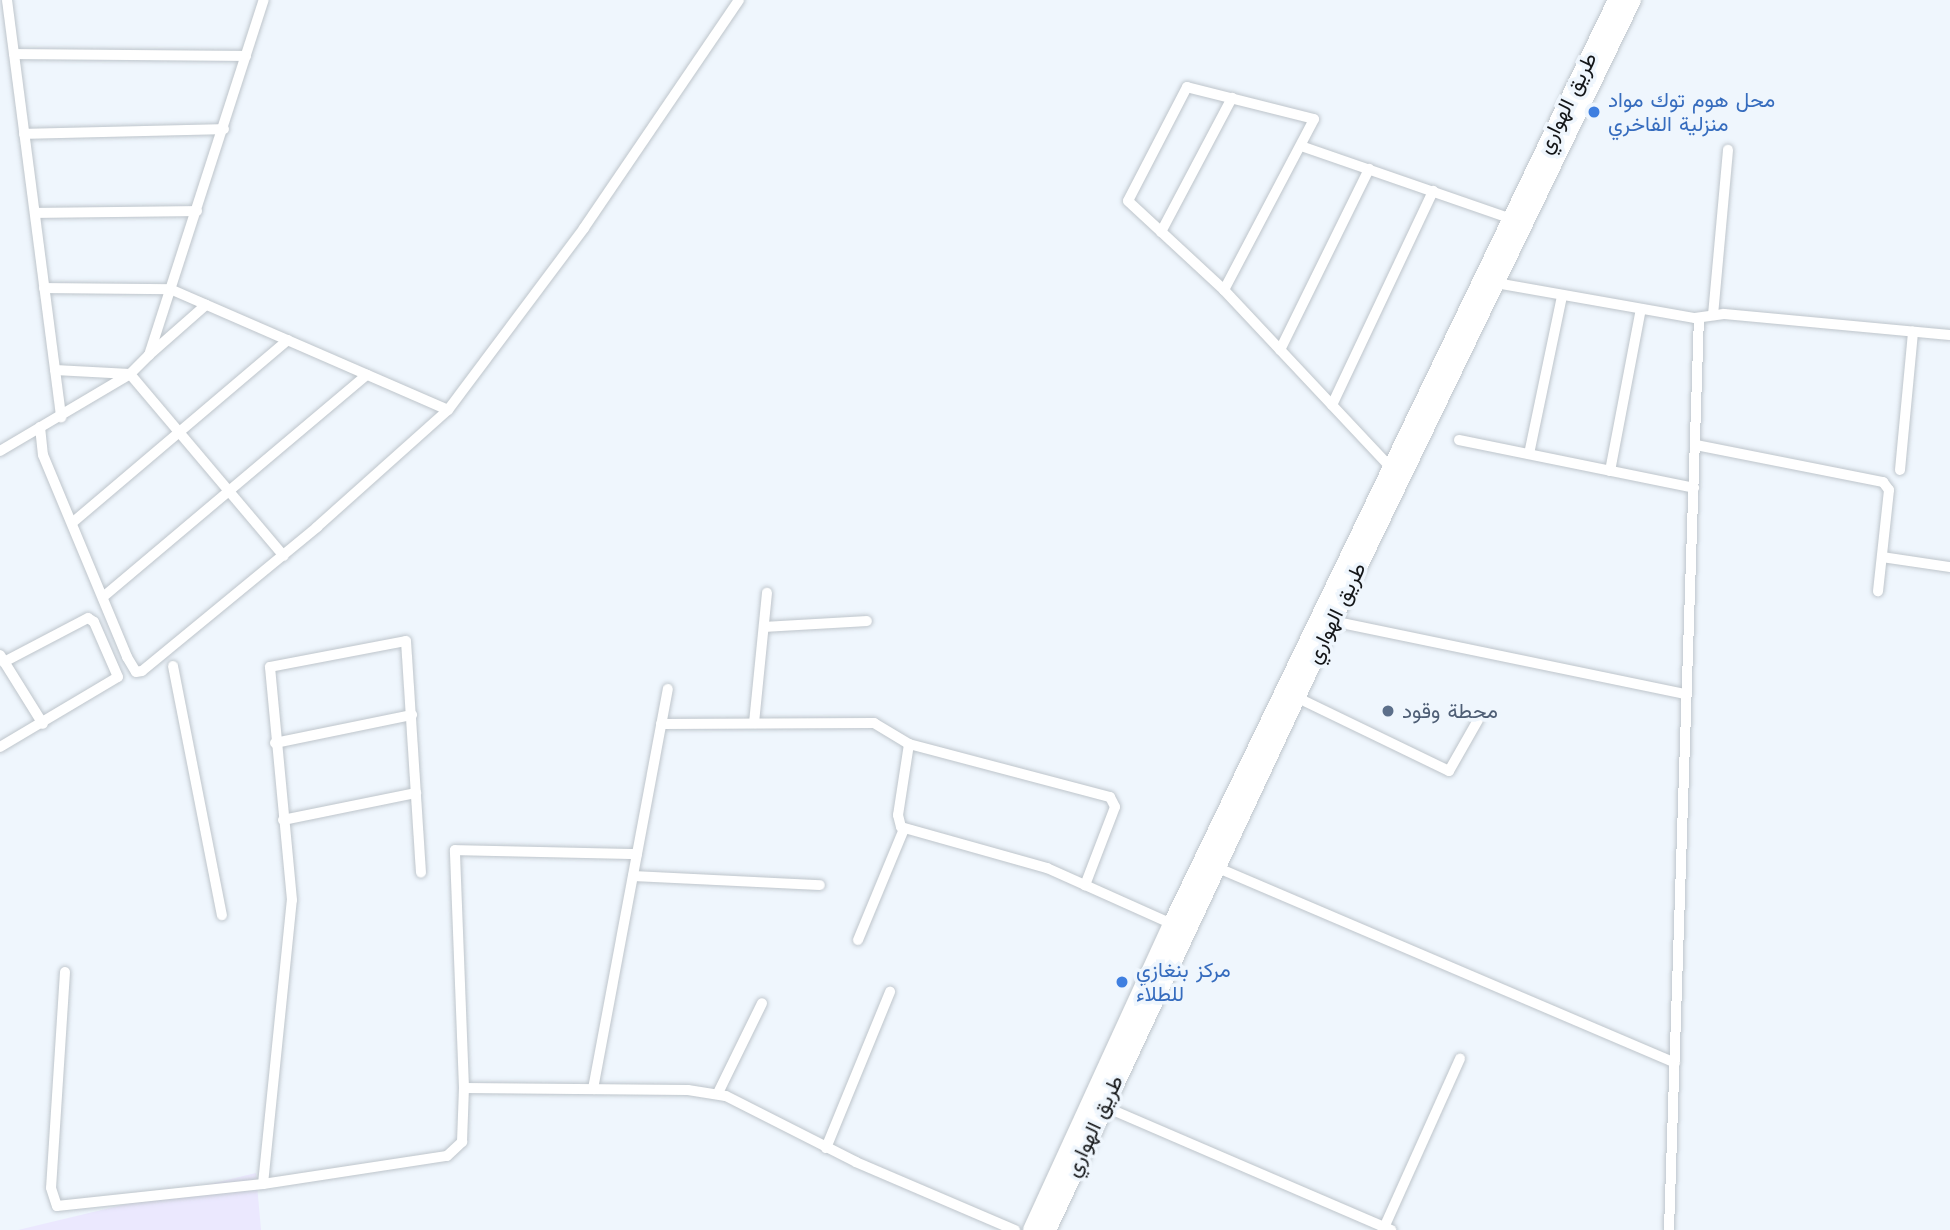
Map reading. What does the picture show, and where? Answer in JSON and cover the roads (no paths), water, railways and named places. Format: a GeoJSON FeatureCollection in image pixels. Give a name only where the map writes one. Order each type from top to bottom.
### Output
{"type":"FeatureCollection","features":[{"type":"Feature","properties":{"kind":"highway","name":"طريق الهواري"},"geometry":{"type":"LineString","coordinates":[[1047,1230],[1332,621],[1496,283],[1617,0]]}},
{"type":"Feature","properties":{"kind":"highway","name":"طريق الهواري"},"geometry":{"type":"LineString","coordinates":[[1032,1230],[1172,924],[1512,219],[1632,0]]}},
{"type":"Feature","properties":{"kind":"street"},"geometry":{"type":"LineString","coordinates":[[7,0],[61,418]]}},
{"type":"Feature","properties":{"kind":"street"},"geometry":{"type":"LineString","coordinates":[[149,355],[264,0]]}},
{"type":"Feature","properties":{"kind":"street"},"geometry":{"type":"LineString","coordinates":[[40,427],[43,455],[132,667],[142,671],[284,556],[448,410],[584,228],[739,0]]}},
{"type":"Feature","properties":{"kind":"street"},"geometry":{"type":"LineString","coordinates":[[14,54],[246,56]]}},
{"type":"Feature","properties":{"kind":"street"},"geometry":{"type":"LineString","coordinates":[[1224,290],[1301,146],[1313,116],[1185,89],[1129,194],[1130,205],[1224,290],[1392,469]]}},
{"type":"Feature","properties":{"kind":"street"},"geometry":{"type":"LineString","coordinates":[[1161,232],[1232,98]]}},
{"type":"Feature","properties":{"kind":"street"},"geometry":{"type":"LineString","coordinates":[[24,134],[224,129]]}},
{"type":"Feature","properties":{"kind":"street"},"geometry":{"type":"LineString","coordinates":[[1301,146],[1512,219]]}},
{"type":"Feature","properties":{"kind":"street"},"geometry":{"type":"LineString","coordinates":[[1713,315],[1728,150]]}},
{"type":"Feature","properties":{"kind":"street"},"geometry":{"type":"LineString","coordinates":[[1280,349],[1369,169]]}},
{"type":"Feature","properties":{"kind":"street"},"geometry":{"type":"LineString","coordinates":[[1332,405],[1433,191]]}},
{"type":"Feature","properties":{"kind":"street"},"geometry":{"type":"LineString","coordinates":[[34,213],[197,211]]}},
{"type":"Feature","properties":{"kind":"street"},"geometry":{"type":"LineString","coordinates":[[1496,283],[1699,318],[1713,315],[1950,335]]}},
{"type":"Feature","properties":{"kind":"street"},"geometry":{"type":"LineString","coordinates":[[44,288],[170,289],[448,410]]}},
{"type":"Feature","properties":{"kind":"street"},"geometry":{"type":"LineString","coordinates":[[1529,454],[1562,296]]}},
{"type":"Feature","properties":{"kind":"street"},"geometry":{"type":"LineString","coordinates":[[0,451],[61,418],[130,374],[206,305]]}},
{"type":"Feature","properties":{"kind":"street"},"geometry":{"type":"LineString","coordinates":[[1610,471],[1641,309]]}},
{"type":"Feature","properties":{"kind":"street"},"geometry":{"type":"LineString","coordinates":[[1669,1230],[1699,318]]}},
{"type":"Feature","properties":{"kind":"street"},"geometry":{"type":"LineString","coordinates":[[1900,470],[1913,332]]}},
{"type":"Feature","properties":{"kind":"street"},"geometry":{"type":"LineString","coordinates":[[72,523],[288,340]]}},
{"type":"Feature","properties":{"kind":"street"},"geometry":{"type":"LineString","coordinates":[[55,370],[130,374],[284,556]]}},
{"type":"Feature","properties":{"kind":"street"},"geometry":{"type":"LineString","coordinates":[[103,597],[367,375]]}},
{"type":"Feature","properties":{"kind":"street"},"geometry":{"type":"LineString","coordinates":[[1459,440],[1694,488]]}},
{"type":"Feature","properties":{"kind":"street"},"geometry":{"type":"LineString","coordinates":[[1696,444],[1883,482],[1888,490],[1878,591]]}},
{"type":"Feature","properties":{"kind":"street"},"geometry":{"type":"LineString","coordinates":[[1882,557],[1950,567]]}},
{"type":"Feature","properties":{"kind":"street"},"geometry":{"type":"LineString","coordinates":[[754,723],[767,593]]}},
{"type":"Feature","properties":{"kind":"street"},"geometry":{"type":"LineString","coordinates":[[0,747],[43,724],[117,680],[94,622],[85,618],[2,659],[43,724]]}},
{"type":"Feature","properties":{"kind":"street"},"geometry":{"type":"LineString","coordinates":[[764,626],[867,621]]}},
{"type":"Feature","properties":{"kind":"street"},"geometry":{"type":"LineString","coordinates":[[1332,621],[1686,694]]}},
{"type":"Feature","properties":{"kind":"street"},"geometry":{"type":"LineString","coordinates":[[263,1184],[292,900],[275,743],[270,667],[402,639],[408,643],[421,873]]}},
{"type":"Feature","properties":{"kind":"street"},"geometry":{"type":"LineString","coordinates":[[173,666],[222,915]]}},
{"type":"Feature","properties":{"kind":"street"},"geometry":{"type":"LineString","coordinates":[[593,1089],[668,689]]}},
{"type":"Feature","properties":{"kind":"street"},"geometry":{"type":"LineString","coordinates":[[1296,698],[1449,771],[1478,720]]}},
{"type":"Feature","properties":{"kind":"street"},"geometry":{"type":"LineString","coordinates":[[275,743],[412,715]]}},
{"type":"Feature","properties":{"kind":"street"},"geometry":{"type":"LineString","coordinates":[[661,724],[869,722],[909,744],[1110,797],[1115,807],[1085,885]]}},
{"type":"Feature","properties":{"kind":"street"},"geometry":{"type":"LineString","coordinates":[[909,744],[897,824],[904,829],[1047,868],[1172,924]]}},
{"type":"Feature","properties":{"kind":"street"},"geometry":{"type":"LineString","coordinates":[[283,820],[416,793]]}},
{"type":"Feature","properties":{"kind":"street"},"geometry":{"type":"LineString","coordinates":[[858,940],[904,829]]}},
{"type":"Feature","properties":{"kind":"street"},"geometry":{"type":"LineString","coordinates":[[65,972],[53,1204],[66,1207],[263,1184],[447,1156],[462,1142],[464,1088],[455,850],[637,854]]}},
{"type":"Feature","properties":{"kind":"street"},"geometry":{"type":"LineString","coordinates":[[1216,867],[1675,1063]]}},
{"type":"Feature","properties":{"kind":"street"},"geometry":{"type":"LineString","coordinates":[[633,876],[820,885]]}},
{"type":"Feature","properties":{"kind":"street"},"geometry":{"type":"LineString","coordinates":[[826,1148],[890,992]]}},
{"type":"Feature","properties":{"kind":"street"},"geometry":{"type":"LineString","coordinates":[[718,1093],[762,1003]]}},
{"type":"Feature","properties":{"kind":"street"},"geometry":{"type":"LineString","coordinates":[[1103,1106],[1386,1229],[1460,1059]]}},
{"type":"Feature","properties":{"kind":"street"},"geometry":{"type":"LineString","coordinates":[[464,1088],[718,1093],[826,1148],[1015,1230]]}},
{"type":"Feature","properties":{"kind":"place","name":"محل هوم توك مواد منزلية الفاخري"},"geometry":{"type":"Point","coordinates":[1594,112]}},
{"type":"Feature","properties":{"kind":"place","name":"محطة وقود"},"geometry":{"type":"Point","coordinates":[1388,711]}},
{"type":"Feature","properties":{"kind":"place","name":"مركز بنغازي للطلاء"},"geometry":{"type":"Point","coordinates":[1122,982]}}]}
